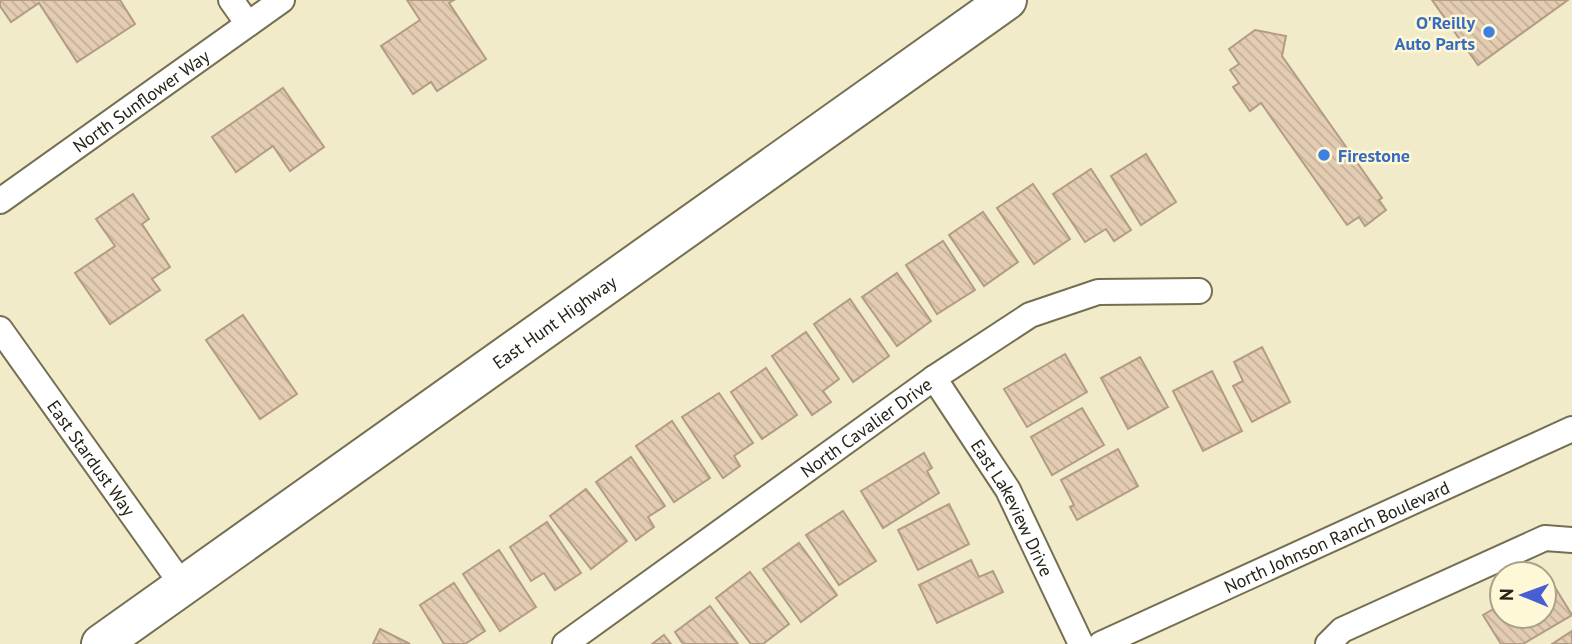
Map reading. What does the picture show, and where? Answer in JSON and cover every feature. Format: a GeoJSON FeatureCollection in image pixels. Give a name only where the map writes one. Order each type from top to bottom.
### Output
{"type":"FeatureCollection","features":[{"type":"Feature","properties":{"kind":"main road","name":"East Hunt Highway"},"geometry":{"type":"LineString","coordinates":[[101,644],[1007,0]]}},
{"type":"Feature","properties":{"kind":"street"},"geometry":{"type":"LineString","coordinates":[[231,0],[248,24]]}},
{"type":"Feature","properties":{"kind":"street","name":"North Sunflower Way"},"geometry":{"type":"LineString","coordinates":[[0,201],[282,0]]}},
{"type":"Feature","properties":{"kind":"street","name":"North Cavalier Drive"},"geometry":{"type":"LineString","coordinates":[[565,644],[934,377],[1030,316],[1098,292],[1199,291]]}},
{"type":"Feature","properties":{"kind":"street","name":"East Stardust Way"},"geometry":{"type":"LineString","coordinates":[[0,329],[183,586]]}},
{"type":"Feature","properties":{"kind":"street","name":"East Lakeview Drive"},"geometry":{"type":"LineString","coordinates":[[934,377],[1008,490],[1081,644]]}},
{"type":"Feature","properties":{"kind":"street","name":"North Johnson Ranch Boulevard"},"geometry":{"type":"LineString","coordinates":[[1101,644],[1572,429]]}},
{"type":"Feature","properties":{"kind":"street"},"geometry":{"type":"LineString","coordinates":[[1328,644],[1342,630],[1545,538],[1572,540]]}},
{"type":"Feature","properties":{"kind":"building"},"geometry":{"type":"Polygon","coordinates":[[[0,0],[120,0],[135,24],[77,62],[39,3],[11,22],[0,6],[0,0]]]}},
{"type":"Feature","properties":{"kind":"building"},"geometry":{"type":"Polygon","coordinates":[[[407,0],[454,0],[449,3],[486,59],[437,91],[431,82],[413,94],[381,46],[420,20],[407,0]]]}},
{"type":"Feature","properties":{"kind":"building","name":"O'Reilly Auto Parts"},"geometry":{"type":"Polygon","coordinates":[[[1432,0],[1568,0],[1478,65],[1432,0]]]}},
{"type":"Feature","properties":{"kind":"building","name":"Firestone"},"geometry":{"type":"Polygon","coordinates":[[[1255,30],[1286,36],[1282,56],[1382,198],[1379,200],[1386,210],[1365,226],[1359,217],[1347,225],[1261,103],[1250,111],[1233,87],[1239,83],[1230,70],[1239,64],[1229,49],[1255,30]]]}},
{"type":"Feature","properties":{"kind":"building"},"geometry":{"type":"Polygon","coordinates":[[[283,88],[324,147],[290,171],[273,146],[236,172],[212,137],[283,88]]]}},
{"type":"Feature","properties":{"kind":"building"},"geometry":{"type":"Polygon","coordinates":[[[1146,154],[1176,202],[1141,225],[1111,176],[1146,154]]]}},
{"type":"Feature","properties":{"kind":"building"},"geometry":{"type":"Polygon","coordinates":[[[1091,169],[1131,230],[1114,241],[1106,229],[1085,242],[1053,194],[1091,169]]]}},
{"type":"Feature","properties":{"kind":"building"},"geometry":{"type":"Polygon","coordinates":[[[1033,184],[1070,239],[1034,264],[997,208],[1033,184]]]}},
{"type":"Feature","properties":{"kind":"building"},"geometry":{"type":"Polygon","coordinates":[[[133,194],[149,219],[142,224],[170,267],[152,279],[160,290],[110,324],[75,273],[115,246],[96,219],[133,194]]]}},
{"type":"Feature","properties":{"kind":"building"},"geometry":{"type":"Polygon","coordinates":[[[983,212],[1018,262],[984,286],[949,235],[983,212]]]}},
{"type":"Feature","properties":{"kind":"building"},"geometry":{"type":"Polygon","coordinates":[[[943,241],[975,290],[937,314],[906,265],[943,241]]]}},
{"type":"Feature","properties":{"kind":"building"},"geometry":{"type":"Polygon","coordinates":[[[897,273],[931,321],[897,346],[862,297],[897,273]]]}},
{"type":"Feature","properties":{"kind":"building"},"geometry":{"type":"Polygon","coordinates":[[[850,299],[889,356],[853,382],[814,324],[850,299]]]}},
{"type":"Feature","properties":{"kind":"building"},"geometry":{"type":"Polygon","coordinates":[[[243,315],[297,394],[260,419],[206,340],[243,315]]]}},
{"type":"Feature","properties":{"kind":"building"},"geometry":{"type":"Polygon","coordinates":[[[806,332],[839,379],[823,391],[831,402],[812,415],[772,356],[806,332]]]}},
{"type":"Feature","properties":{"kind":"building"},"geometry":{"type":"Polygon","coordinates":[[[1262,347],[1290,402],[1252,422],[1233,386],[1243,381],[1234,362],[1262,347]]]}},
{"type":"Feature","properties":{"kind":"building"},"geometry":{"type":"Polygon","coordinates":[[[1065,354],[1087,392],[1027,427],[1004,389],[1065,354]]]}},
{"type":"Feature","properties":{"kind":"building"},"geometry":{"type":"Polygon","coordinates":[[[1140,357],[1168,407],[1128,429],[1101,378],[1140,357]]]}},
{"type":"Feature","properties":{"kind":"building"},"geometry":{"type":"Polygon","coordinates":[[[766,368],[797,415],[762,439],[731,392],[766,368]]]}},
{"type":"Feature","properties":{"kind":"building"},"geometry":{"type":"Polygon","coordinates":[[[1212,371],[1242,431],[1203,451],[1173,391],[1212,371]]]}},
{"type":"Feature","properties":{"kind":"building"},"geometry":{"type":"Polygon","coordinates":[[[719,393],[753,443],[734,456],[740,466],[723,478],[682,417],[719,393]]]}},
{"type":"Feature","properties":{"kind":"building"},"geometry":{"type":"Polygon","coordinates":[[[1082,408],[1104,445],[1052,475],[1031,437],[1082,408]]]}},
{"type":"Feature","properties":{"kind":"building"},"geometry":{"type":"Polygon","coordinates":[[[672,421],[710,478],[674,502],[636,446],[672,421]]]}},
{"type":"Feature","properties":{"kind":"building"},"geometry":{"type":"Polygon","coordinates":[[[1118,449],[1138,486],[1077,520],[1070,507],[1074,505],[1061,480],[1118,449]]]}},
{"type":"Feature","properties":{"kind":"building"},"geometry":{"type":"Polygon","coordinates":[[[924,453],[932,468],[927,471],[939,493],[883,528],[861,491],[924,453]]]}},
{"type":"Feature","properties":{"kind":"building"},"geometry":{"type":"Polygon","coordinates":[[[631,457],[665,506],[648,517],[654,527],[636,540],[596,482],[631,457]]]}},
{"type":"Feature","properties":{"kind":"building"},"geometry":{"type":"Polygon","coordinates":[[[586,489],[627,541],[591,569],[550,516],[586,489]]]}},
{"type":"Feature","properties":{"kind":"building"},"geometry":{"type":"Polygon","coordinates":[[[949,504],[969,544],[918,570],[898,530],[949,504]]]}},
{"type":"Feature","properties":{"kind":"building"},"geometry":{"type":"Polygon","coordinates":[[[843,511],[876,561],[839,585],[806,535],[843,511]]]}},
{"type":"Feature","properties":{"kind":"building"},"geometry":{"type":"Polygon","coordinates":[[[547,522],[581,573],[555,590],[544,573],[531,581],[510,547],[547,522]]]}},
{"type":"Feature","properties":{"kind":"building"},"geometry":{"type":"Polygon","coordinates":[[[799,543],[837,595],[801,622],[763,569],[799,543]]]}},
{"type":"Feature","properties":{"kind":"building"},"geometry":{"type":"Polygon","coordinates":[[[499,550],[536,607],[500,631],[463,574],[499,550]]]}},
{"type":"Feature","properties":{"kind":"building"},"geometry":{"type":"Polygon","coordinates":[[[971,560],[979,577],[993,571],[1003,592],[937,623],[919,585],[971,560]]]}},
{"type":"Feature","properties":{"kind":"building"},"geometry":{"type":"Polygon","coordinates":[[[750,572],[789,624],[763,644],[751,644],[716,598],[750,572]]]}},
{"type":"Feature","properties":{"kind":"building"},"geometry":{"type":"Polygon","coordinates":[[[454,583],[485,631],[465,644],[444,644],[420,605],[454,583]]]}},
{"type":"Feature","properties":{"kind":"building"},"geometry":{"type":"Polygon","coordinates":[[[1558,592],[1572,615],[1558,623],[1558,592]]]}},
{"type":"Feature","properties":{"kind":"building"},"geometry":{"type":"Polygon","coordinates":[[[710,606],[738,644],[683,644],[675,632],[710,606]]]}},
{"type":"Feature","properties":{"kind":"building"},"geometry":{"type":"Polygon","coordinates":[[[380,629],[410,644],[373,644],[380,629]]]}},
{"type":"Feature","properties":{"kind":"building"},"geometry":{"type":"Polygon","coordinates":[[[1492,630],[1547,630],[1523,644],[1501,644],[1492,630]]]}},
{"type":"Feature","properties":{"kind":"building"},"geometry":{"type":"Polygon","coordinates":[[[1572,631],[1572,644],[1552,644],[1572,631]]]}},
{"type":"Feature","properties":{"kind":"building"},"geometry":{"type":"Polygon","coordinates":[[[664,635],[671,644],[652,644],[664,635]]]}},
{"type":"Feature","properties":{"kind":"place","name":"O'Reilly Auto Parts"},"geometry":{"type":"Point","coordinates":[1489,32]}},
{"type":"Feature","properties":{"kind":"place","name":"Firestone"},"geometry":{"type":"Point","coordinates":[1324,155]}}]}
